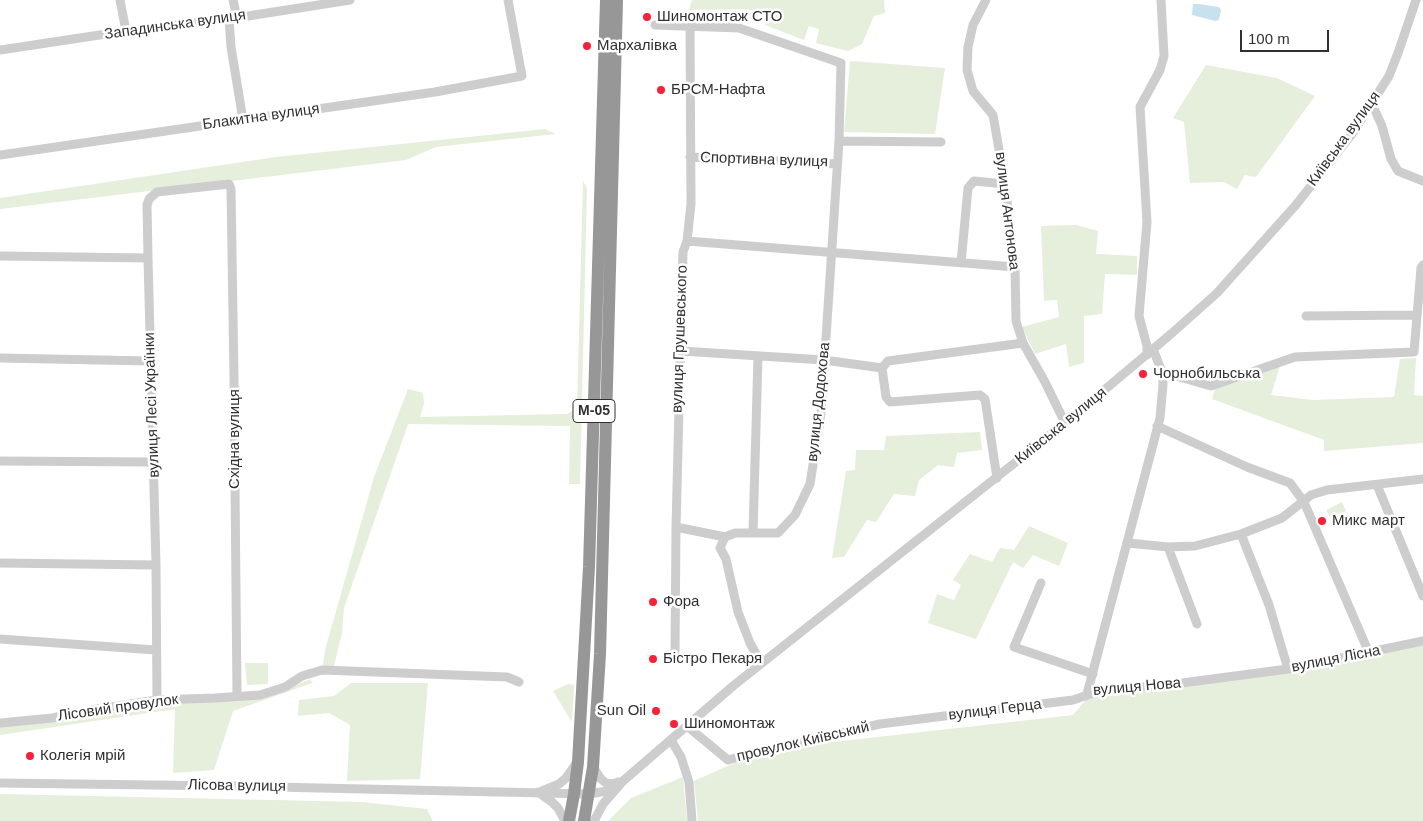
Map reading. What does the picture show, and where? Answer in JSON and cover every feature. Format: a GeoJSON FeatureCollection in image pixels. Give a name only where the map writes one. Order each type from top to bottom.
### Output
{"type":"FeatureCollection","features":[{"type":"Feature","properties":{"kind":"highway","name":"М-05"},"geometry":{"type":"LineString","coordinates":[[569,821],[578,762],[589,567],[606,0]]}},
{"type":"Feature","properties":{"kind":"highway","name":"М-05"},"geometry":{"type":"LineString","coordinates":[[584,821],[593,767],[600,654],[617,0]]}},
{"type":"Feature","properties":{"kind":"street"},"geometry":{"type":"LineString","coordinates":[[120,0],[126,31]]}},
{"type":"Feature","properties":{"kind":"street"},"geometry":{"type":"LineString","coordinates":[[233,0],[231,47],[243,120]]}},
{"type":"Feature","properties":{"kind":"street","name":"Западинська вулиця"},"geometry":{"type":"LineString","coordinates":[[0,50],[350,0]]}},
{"type":"Feature","properties":{"kind":"street","name":"Блакитна вулиця"},"geometry":{"type":"LineString","coordinates":[[0,155],[435,92],[522,76],[508,0]]}},
{"type":"Feature","properties":{"kind":"street","name":"вулиця Антонова"},"geometry":{"type":"LineString","coordinates":[[986,0],[973,25],[968,47],[967,70],[973,91],[993,115],[1005,184],[1015,267],[1016,321],[1023,343],[1065,423]]}},
{"type":"Feature","properties":{"kind":"street","name":"вулиця Нова"},"geometry":{"type":"LineString","coordinates":[[1088,694],[1160,418],[1164,384],[1162,372],[1147,346],[1139,316],[1147,222],[1140,108],[1160,70],[1164,56],[1160,0]]}},
{"type":"Feature","properties":{"kind":"street","name":"Київська вулиця"},"geometry":{"type":"LineString","coordinates":[[623,781],[761,663],[1065,423],[1212,297],[1296,206],[1372,104],[1392,68],[1416,0]]}},
{"type":"Feature","properties":{"kind":"street","name":"вулиця Додохова"},"geometry":{"type":"LineString","coordinates":[[655,25],[739,28],[841,63],[839,141],[821,412],[810,484],[795,515],[778,533],[735,533],[725,537]]}},
{"type":"Feature","properties":{"kind":"street","name":"вулиця Грушевського"},"geometry":{"type":"LineString","coordinates":[[675,652],[683,252],[687,241],[691,204],[690,26]]}},
{"type":"Feature","properties":{"kind":"street"},"geometry":{"type":"LineString","coordinates":[[1372,104],[1382,126],[1391,159],[1398,171],[1423,180]]}},
{"type":"Feature","properties":{"kind":"street"},"geometry":{"type":"LineString","coordinates":[[839,141],[941,142]]}},
{"type":"Feature","properties":{"kind":"street","name":"Спортивна вулиця"},"geometry":{"type":"LineString","coordinates":[[690,157],[837,164]]}},
{"type":"Feature","properties":{"kind":"street"},"geometry":{"type":"LineString","coordinates":[[961,263],[968,188],[974,181],[1005,184]]}},
{"type":"Feature","properties":{"kind":"street","name":"вулиця Лесі Українки"},"geometry":{"type":"LineString","coordinates":[[157,700],[156,565],[147,205],[157,192],[229,184]]}},
{"type":"Feature","properties":{"kind":"street","name":"Східна вулиця"},"geometry":{"type":"LineString","coordinates":[[229,184],[231,189],[233,312],[237,696]]}},
{"type":"Feature","properties":{"kind":"street"},"geometry":{"type":"LineString","coordinates":[[687,241],[1015,267]]}},
{"type":"Feature","properties":{"kind":"street"},"geometry":{"type":"LineString","coordinates":[[0,256],[148,258]]}},
{"type":"Feature","properties":{"kind":"street"},"geometry":{"type":"LineString","coordinates":[[1162,372],[1211,386],[1295,357],[1419,352],[1416,315],[1421,268],[1423,266]]}},
{"type":"Feature","properties":{"kind":"street"},"geometry":{"type":"LineString","coordinates":[[1306,316],[1416,315]]}},
{"type":"Feature","properties":{"kind":"street"},"geometry":{"type":"LineString","coordinates":[[997,478],[985,399],[980,395],[890,402],[886,397],[882,368],[888,361],[1023,343]]}},
{"type":"Feature","properties":{"kind":"street"},"geometry":{"type":"LineString","coordinates":[[681,351],[824,360],[882,368]]}},
{"type":"Feature","properties":{"kind":"street"},"geometry":{"type":"LineString","coordinates":[[753,533],[758,356]]}},
{"type":"Feature","properties":{"kind":"street"},"geometry":{"type":"LineString","coordinates":[[0,358],[150,361]]}},
{"type":"Feature","properties":{"kind":"street"},"geometry":{"type":"LineString","coordinates":[[1157,426],[1247,467],[1290,483],[1304,502],[1369,653]]}},
{"type":"Feature","properties":{"kind":"street"},"geometry":{"type":"LineString","coordinates":[[0,461],[153,462]]}},
{"type":"Feature","properties":{"kind":"street"},"geometry":{"type":"LineString","coordinates":[[1128,543],[1168,547],[1195,546],[1241,534],[1282,518],[1311,495],[1327,490],[1423,479]]}},
{"type":"Feature","properties":{"kind":"street"},"geometry":{"type":"LineString","coordinates":[[1377,485],[1423,596]]}},
{"type":"Feature","properties":{"kind":"street"},"geometry":{"type":"LineString","coordinates":[[676,527],[725,537],[720,548],[726,559],[738,612],[750,643],[761,663]]}},
{"type":"Feature","properties":{"kind":"street"},"geometry":{"type":"LineString","coordinates":[[1241,534],[1269,605],[1288,669]]}},
{"type":"Feature","properties":{"kind":"street"},"geometry":{"type":"LineString","coordinates":[[1168,547],[1197,624]]}},
{"type":"Feature","properties":{"kind":"street"},"geometry":{"type":"LineString","coordinates":[[0,563],[156,565]]}},
{"type":"Feature","properties":{"kind":"street"},"geometry":{"type":"LineString","coordinates":[[1041,583],[1014,647],[1093,674]]}},
{"type":"Feature","properties":{"kind":"street"},"geometry":{"type":"LineString","coordinates":[[0,639],[156,650]]}},
{"type":"Feature","properties":{"kind":"street","name":"вулиця Лісна"},"geometry":{"type":"LineString","coordinates":[[1248,674],[1288,669],[1423,641]]}},
{"type":"Feature","properties":{"kind":"street","name":"Лісовий провулок"},"geometry":{"type":"LineString","coordinates":[[0,723],[52,718],[157,700],[260,695],[285,687],[302,676],[322,670],[507,677],[520,682]]}},
{"type":"Feature","properties":{"kind":"street","name":"вулиця Нова"},"geometry":{"type":"LineString","coordinates":[[1088,694],[1105,689],[1122,689],[1248,674]]}},
{"type":"Feature","properties":{"kind":"street","name":"вулиця Герца"},"geometry":{"type":"LineString","coordinates":[[902,722],[1073,700],[1088,694]]}},
{"type":"Feature","properties":{"kind":"street","name":"провулок Київський"},"geometry":{"type":"LineString","coordinates":[[687,726],[728,760],[880,724],[902,722]]}},
{"type":"Feature","properties":{"kind":"street"},"geometry":{"type":"LineString","coordinates":[[671,740],[681,757],[690,782],[692,821]]}},
{"type":"Feature","properties":{"kind":"street"},"geometry":{"type":"LineString","coordinates":[[538,792],[559,784],[578,762]]}},
{"type":"Feature","properties":{"kind":"street"},"geometry":{"type":"LineString","coordinates":[[593,767],[601,780],[606,783],[613,784],[623,781]]}},
{"type":"Feature","properties":{"kind":"street"},"geometry":{"type":"LineString","coordinates":[[594,821],[603,804],[623,781]]}},
{"type":"Feature","properties":{"kind":"street","name":"Лісова вулиця"},"geometry":{"type":"LineString","coordinates":[[0,783],[589,794],[607,791],[623,781]]}},
{"type":"Feature","properties":{"kind":"street"},"geometry":{"type":"LineString","coordinates":[[538,792],[558,808],[565,821]]}},
{"type":"Feature","properties":{"kind":"green space"},"geometry":{"type":"Polygon","coordinates":[[[692,0],[884,0],[885,13],[874,16],[862,44],[848,51],[816,43],[819,29],[809,26],[804,40],[765,25],[769,16],[747,9],[689,10],[692,0]]]}},
{"type":"Feature","properties":{"kind":"green space"},"geometry":{"type":"Polygon","coordinates":[[[850,61],[945,68],[935,134],[844,132],[850,61]]]}},
{"type":"Feature","properties":{"kind":"green space"},"geometry":{"type":"Polygon","coordinates":[[[1206,65],[1277,78],[1315,96],[1256,177],[1245,175],[1237,189],[1224,182],[1190,183],[1184,122],[1173,118],[1206,65]]]}},
{"type":"Feature","properties":{"kind":"green space"},"geometry":{"type":"Polygon","coordinates":[[[545,129],[556,134],[436,147],[406,160],[0,209],[0,198],[276,157],[545,129]]]}},
{"type":"Feature","properties":{"kind":"green space"},"geometry":{"type":"Polygon","coordinates":[[[583,181],[587,188],[580,484],[569,484],[570,426],[408,424],[344,608],[342,633],[334,666],[323,666],[325,650],[374,477],[408,389],[423,393],[424,403],[420,417],[567,414],[577,408],[583,181]]]}},
{"type":"Feature","properties":{"kind":"green space"},"geometry":{"type":"Polygon","coordinates":[[[1076,225],[1098,231],[1096,254],[1137,256],[1137,275],[1105,274],[1102,314],[1084,316],[1084,363],[1069,367],[1066,344],[1035,354],[1022,327],[1059,317],[1057,300],[1044,301],[1041,226],[1076,225]]]}},
{"type":"Feature","properties":{"kind":"green space"},"geometry":{"type":"Polygon","coordinates":[[[1416,358],[1414,395],[1423,396],[1423,443],[1324,451],[1324,440],[1212,399],[1215,389],[1280,366],[1271,395],[1314,400],[1394,397],[1400,359],[1416,358]]]}},
{"type":"Feature","properties":{"kind":"green space"},"geometry":{"type":"Polygon","coordinates":[[[980,432],[982,450],[957,453],[954,467],[938,465],[919,480],[915,496],[894,494],[876,522],[867,520],[844,557],[832,558],[846,471],[855,470],[856,450],[884,450],[886,436],[980,432]]]}},
{"type":"Feature","properties":{"kind":"green space"},"geometry":{"type":"Polygon","coordinates":[[[1342,502],[1346,511],[1331,518],[1326,510],[1342,502]]]}},
{"type":"Feature","properties":{"kind":"green space"},"geometry":{"type":"Polygon","coordinates":[[[1029,526],[1068,543],[1059,566],[1033,555],[1023,568],[1013,562],[976,639],[928,623],[937,594],[954,600],[961,585],[953,580],[970,554],[992,562],[1000,548],[1014,550],[1029,526]]]}},
{"type":"Feature","properties":{"kind":"green space"},"geometry":{"type":"Polygon","coordinates":[[[1423,644],[1423,821],[698,821],[694,781],[741,760],[806,745],[1073,715],[1088,697],[1105,689],[1150,688],[1423,644]]]}},
{"type":"Feature","properties":{"kind":"green space"},"geometry":{"type":"Polygon","coordinates":[[[245,663],[268,663],[268,684],[247,685],[245,663]]]}},
{"type":"Feature","properties":{"kind":"green space"},"geometry":{"type":"Polygon","coordinates":[[[311,679],[312,683],[233,711],[214,770],[173,773],[175,709],[0,735],[0,727],[155,704],[288,688],[311,679]]]}},
{"type":"Feature","properties":{"kind":"green space"},"geometry":{"type":"Polygon","coordinates":[[[351,683],[428,683],[420,779],[347,781],[350,725],[329,713],[298,716],[299,700],[334,696],[351,683]]]}},
{"type":"Feature","properties":{"kind":"green space"},"geometry":{"type":"Polygon","coordinates":[[[568,684],[574,685],[572,722],[553,691],[568,684]]]}},
{"type":"Feature","properties":{"kind":"green space"},"geometry":{"type":"Polygon","coordinates":[[[683,777],[687,821],[608,821],[631,798],[683,777]]]}},
{"type":"Feature","properties":{"kind":"green space"},"geometry":{"type":"Polygon","coordinates":[[[0,794],[362,802],[427,809],[433,821],[0,821],[0,794]]]}},
{"type":"Feature","properties":{"kind":"water"},"geometry":{"type":"Polygon","coordinates":[[[1193,4],[1219,7],[1221,10],[1219,20],[1215,21],[1192,15],[1193,4]]]}},
{"type":"Feature","properties":{"kind":"place","name":"Шиномонтаж СТО"},"geometry":{"type":"Point","coordinates":[647,17]}},
{"type":"Feature","properties":{"kind":"place","name":"Мархалівка"},"geometry":{"type":"Point","coordinates":[587,46]}},
{"type":"Feature","properties":{"kind":"place","name":"БРСМ-Нафта"},"geometry":{"type":"Point","coordinates":[661,90]}},
{"type":"Feature","properties":{"kind":"place","name":"Чорнобильська"},"geometry":{"type":"Point","coordinates":[1143,374]}},
{"type":"Feature","properties":{"kind":"place","name":"Микс март"},"geometry":{"type":"Point","coordinates":[1322,521]}},
{"type":"Feature","properties":{"kind":"place","name":"Фора"},"geometry":{"type":"Point","coordinates":[653,602]}},
{"type":"Feature","properties":{"kind":"place","name":"Бістро Пекаря"},"geometry":{"type":"Point","coordinates":[653,659]}},
{"type":"Feature","properties":{"kind":"place","name":"Sun Oil"},"geometry":{"type":"Point","coordinates":[656,711]}},
{"type":"Feature","properties":{"kind":"place","name":"Шиномонтаж"},"geometry":{"type":"Point","coordinates":[674,724]}},
{"type":"Feature","properties":{"kind":"place","name":"Колегія мрій"},"geometry":{"type":"Point","coordinates":[30,756]}}]}
